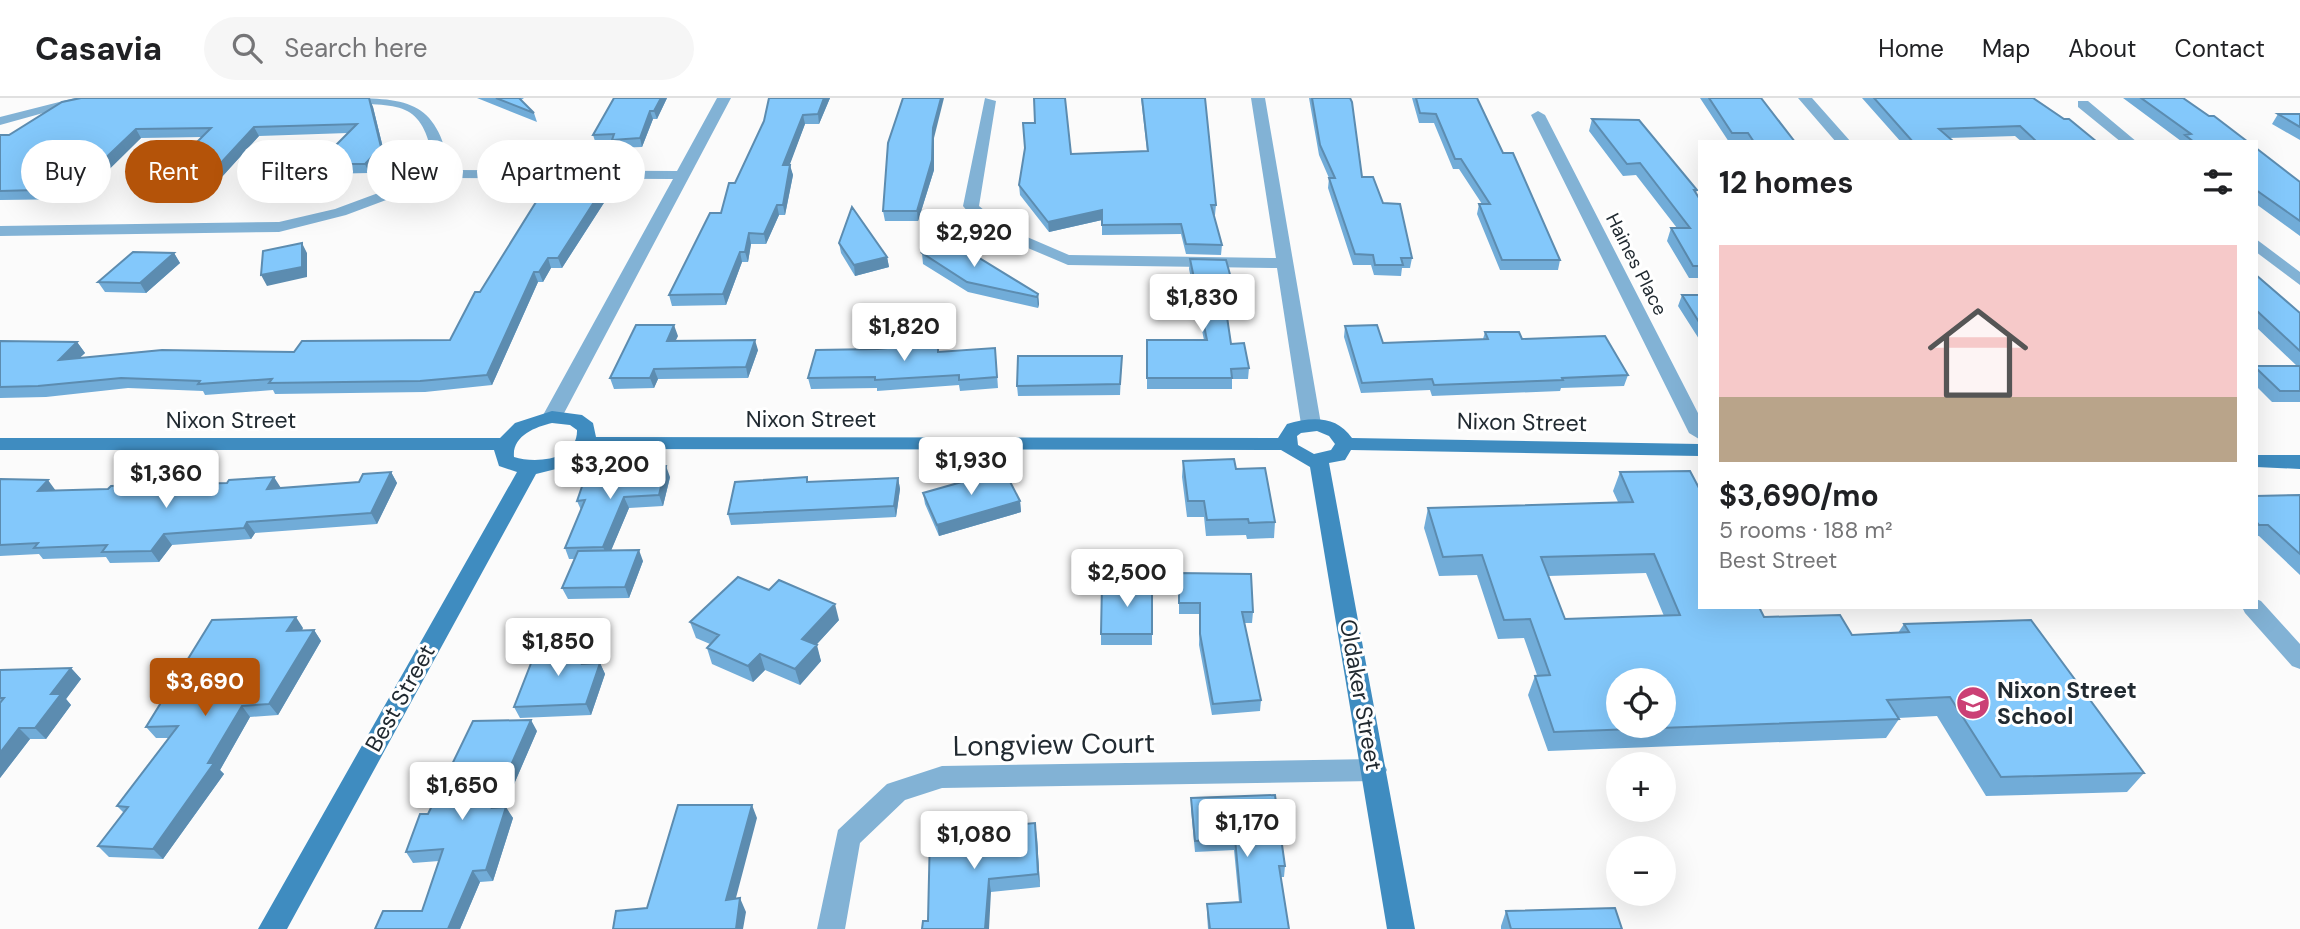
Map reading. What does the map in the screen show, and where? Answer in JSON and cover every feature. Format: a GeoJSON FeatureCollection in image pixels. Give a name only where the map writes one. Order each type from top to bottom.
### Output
{"type":"FeatureCollection","features":[{"type":"Feature","properties":{"kind":"street"},"geometry":{"type":"LineString","coordinates":[[552,416],[724,98]]}},
{"type":"Feature","properties":{"kind":"street"},"geometry":{"type":"LineString","coordinates":[[1258,98],[1311,424]]}},
{"type":"Feature","properties":{"kind":"street"},"geometry":{"type":"LineString","coordinates":[[1805,98],[1842,140]]}},
{"type":"Feature","properties":{"kind":"street"},"geometry":{"type":"LineString","coordinates":[[0,121],[29,112],[103,99]]}},
{"type":"Feature","properties":{"kind":"street"},"geometry":{"type":"LineString","coordinates":[[321,100],[390,100],[426,117],[436,140]]}},
{"type":"Feature","properties":{"kind":"street"},"geometry":{"type":"LineString","coordinates":[[989,101],[971,206],[978,218],[1049,255],[1068,260],[1285,263]]}},
{"type":"Feature","properties":{"kind":"street"},"geometry":{"type":"LineString","coordinates":[[2083,104],[2128,140]]}},
{"type":"Feature","properties":{"kind":"street","name":"Haines Place"},"geometry":{"type":"LineString","coordinates":[[1538,115],[1698,431]]}},
{"type":"Feature","properties":{"kind":"street"},"geometry":{"type":"LineString","coordinates":[[463,174],[681,175]]}},
{"type":"Feature","properties":{"kind":"street"},"geometry":{"type":"LineString","coordinates":[[0,230],[279,227],[340,212],[367,202]]}},
{"type":"Feature","properties":{"kind":"street"},"geometry":{"type":"LineString","coordinates":[[2258,246],[2300,279]]}},
{"type":"Feature","properties":{"kind":"street"},"geometry":{"type":"LineString","coordinates":[[552,416],[566,416],[584,422],[590,430],[587,443],[565,462],[529,469],[506,461],[503,453],[505,444],[520,428],[552,416]]}},
{"type":"Feature","properties":{"kind":"street"},"geometry":{"type":"LineString","coordinates":[[1311,424],[1333,429],[1345,444],[1338,455],[1319,461],[1303,458],[1287,444],[1287,435],[1294,428],[1311,424]]}},
{"type":"Feature","properties":{"kind":"street","name":"Nixon Street"},"geometry":{"type":"LineString","coordinates":[[587,443],[1287,444]]}},
{"type":"Feature","properties":{"kind":"street","name":"Nixon Street"},"geometry":{"type":"LineString","coordinates":[[0,444],[505,444]]}},
{"type":"Feature","properties":{"kind":"street","name":"Nixon Street"},"geometry":{"type":"LineString","coordinates":[[1345,444],[1698,450]]}},
{"type":"Feature","properties":{"kind":"street","name":"Oldaker Street"},"geometry":{"type":"LineString","coordinates":[[1319,461],[1401,929]]}},
{"type":"Feature","properties":{"kind":"street"},"geometry":{"type":"LineString","coordinates":[[2258,461],[2300,462]]}},
{"type":"Feature","properties":{"kind":"street","name":"Best Street"},"geometry":{"type":"LineString","coordinates":[[272,929],[529,469]]}},
{"type":"Feature","properties":{"kind":"street"},"geometry":{"type":"LineString","coordinates":[[2255,609],[2300,660]]}},
{"type":"Feature","properties":{"kind":"street","name":"Longview Court"},"geometry":{"type":"LineString","coordinates":[[831,929],[847,838],[895,792],[942,777],[1374,770]]}},
{"type":"Feature","properties":{"kind":"building"},"geometry":{"type":"Polygon","coordinates":[[[81,98],[369,98],[379,140],[367,140],[367,162],[353,164],[353,140],[341,140],[357,124],[254,127],[242,140],[237,140],[237,145],[223,161],[223,140],[199,140],[211,128],[136,129],[111,153],[111,140],[21,140],[21,190],[0,191],[0,135],[9,135],[62,102],[81,98]]]}},
{"type":"Feature","properties":{"kind":"building"},"geometry":{"type":"Polygon","coordinates":[[[496,98],[519,98],[534,113],[496,98]]]}},
{"type":"Feature","properties":{"kind":"building"},"geometry":{"type":"Polygon","coordinates":[[[614,98],[661,98],[654,111],[650,111],[640,138],[612,140],[614,134],[593,135],[614,98]]]}},
{"type":"Feature","properties":{"kind":"building"},"geometry":{"type":"Polygon","coordinates":[[[769,98],[824,98],[818,114],[803,115],[783,165],[790,165],[783,205],[777,205],[764,234],[749,233],[745,252],[740,252],[723,294],[669,295],[710,213],[721,213],[729,183],[735,183],[764,121],[769,98]]]}},
{"type":"Feature","properties":{"kind":"building"},"geometry":{"type":"Polygon","coordinates":[[[903,98],[941,98],[933,128],[932,160],[917,211],[883,211],[888,143],[903,98]]]}},
{"type":"Feature","properties":{"kind":"building"},"geometry":{"type":"Polygon","coordinates":[[[1034,98],[1065,98],[1071,154],[1148,151],[1142,98],[1205,98],[1216,205],[1211,205],[1222,245],[1186,244],[1181,224],[1102,225],[1102,210],[1048,222],[1019,185],[1025,148],[1023,123],[1035,123],[1034,98]]]}},
{"type":"Feature","properties":{"kind":"building"},"geometry":{"type":"Polygon","coordinates":[[[1312,98],[1350,98],[1362,177],[1373,177],[1383,203],[1400,204],[1412,258],[1401,258],[1403,265],[1375,265],[1373,255],[1355,254],[1329,178],[1335,178],[1320,145],[1312,98]]]}},
{"type":"Feature","properties":{"kind":"building"},"geometry":{"type":"Polygon","coordinates":[[[1416,98],[1477,98],[1503,153],[1513,153],[1560,260],[1502,260],[1479,204],[1490,204],[1461,159],[1455,159],[1436,114],[1420,113],[1416,98]]]}},
{"type":"Feature","properties":{"kind":"building"},"geometry":{"type":"Polygon","coordinates":[[[1709,98],[1761,98],[1793,140],[1753,140],[1748,133],[1732,133],[1709,98]]]}},
{"type":"Feature","properties":{"kind":"building"},"geometry":{"type":"Polygon","coordinates":[[[1874,98],[2033,98],[2064,119],[2069,119],[2095,140],[2035,140],[2020,126],[1939,129],[1952,140],[1911,140],[1874,98]]]}},
{"type":"Feature","properties":{"kind":"building"},"geometry":{"type":"Polygon","coordinates":[[[2141,98],[2183,98],[2209,116],[2214,116],[2245,140],[2191,140],[2185,135],[2191,134],[2141,98]]]}},
{"type":"Feature","properties":{"kind":"building"},"geometry":{"type":"Polygon","coordinates":[[[2278,114],[2300,114],[2300,127],[2278,114]]]}},
{"type":"Feature","properties":{"kind":"building"},"geometry":{"type":"Polygon","coordinates":[[[1592,119],[1639,120],[1697,190],[1694,190],[1698,196],[1698,266],[1693,266],[1671,228],[1690,228],[1640,163],[1627,164],[1592,119]]]}},
{"type":"Feature","properties":{"kind":"building"},"geometry":{"type":"Polygon","coordinates":[[[2258,150],[2300,182],[2300,221],[2258,191],[2258,150]]]}},
{"type":"Feature","properties":{"kind":"building"},"geometry":{"type":"Polygon","coordinates":[[[535,203],[593,203],[558,258],[548,258],[539,272],[534,272],[487,375],[420,381],[269,383],[272,379],[198,384],[200,381],[121,378],[0,387],[0,341],[77,342],[59,360],[162,350],[294,352],[302,341],[450,340],[475,292],[480,292],[535,203]]]}},
{"type":"Feature","properties":{"kind":"building"},"geometry":{"type":"Polygon","coordinates":[[[852,207],[887,257],[854,265],[839,243],[852,207]]]}},
{"type":"Feature","properties":{"kind":"building"},"geometry":{"type":"Polygon","coordinates":[[[950,240],[1038,294],[1037,297],[967,282],[922,253],[950,240]]]}},
{"type":"Feature","properties":{"kind":"building"},"geometry":{"type":"Polygon","coordinates":[[[302,243],[302,267],[261,275],[263,251],[302,243]]]}},
{"type":"Feature","properties":{"kind":"building"},"geometry":{"type":"Polygon","coordinates":[[[133,252],[174,253],[140,283],[98,282],[133,252]]]}},
{"type":"Feature","properties":{"kind":"building"},"geometry":{"type":"Polygon","coordinates":[[[1190,259],[1226,260],[1234,289],[1223,290],[1231,344],[1244,343],[1249,368],[1231,369],[1232,378],[1147,378],[1147,340],[1207,340],[1190,259]]]}},
{"type":"Feature","properties":{"kind":"building"},"geometry":{"type":"Polygon","coordinates":[[[2258,277],[2300,313],[2300,351],[2258,312],[2258,277]]]}},
{"type":"Feature","properties":{"kind":"building"},"geometry":{"type":"Polygon","coordinates":[[[1682,295],[1698,295],[1698,320],[1682,295]]]}},
{"type":"Feature","properties":{"kind":"building"},"geometry":{"type":"Polygon","coordinates":[[[636,325],[674,325],[667,341],[755,340],[746,367],[654,369],[650,378],[610,378],[636,325]]]}},
{"type":"Feature","properties":{"kind":"building"},"geometry":{"type":"Polygon","coordinates":[[[1377,325],[1383,343],[1488,339],[1485,332],[1519,332],[1522,339],[1605,336],[1628,375],[1434,385],[1432,379],[1362,383],[1345,326],[1377,325]]]}},
{"type":"Feature","properties":{"kind":"building"},"geometry":{"type":"Polygon","coordinates":[[[938,343],[938,352],[995,348],[997,377],[959,380],[959,375],[875,380],[875,377],[808,378],[816,350],[878,349],[938,343]]]}},
{"type":"Feature","properties":{"kind":"building"},"geometry":{"type":"Polygon","coordinates":[[[1018,356],[1122,356],[1120,384],[1017,386],[1018,356]]]}},
{"type":"Feature","properties":{"kind":"building"},"geometry":{"type":"Polygon","coordinates":[[[2258,366],[2300,366],[2300,391],[2280,391],[2258,370],[2258,366]]]}},
{"type":"Feature","properties":{"kind":"building"},"geometry":{"type":"Polygon","coordinates":[[[1234,459],[1236,469],[1265,468],[1275,522],[1249,523],[1248,519],[1207,520],[1204,501],[1188,501],[1183,461],[1234,459]]]}},
{"type":"Feature","properties":{"kind":"building"},"geometry":{"type":"Polygon","coordinates":[[[666,466],[659,495],[624,497],[603,547],[565,548],[585,500],[577,501],[587,472],[666,466]]]}},
{"type":"Feature","properties":{"kind":"building"},"geometry":{"type":"Polygon","coordinates":[[[1004,470],[1020,501],[937,525],[923,493],[1004,470]]]}},
{"type":"Feature","properties":{"kind":"building"},"geometry":{"type":"Polygon","coordinates":[[[1690,471],[1698,486],[1698,609],[1760,609],[1764,617],[1840,615],[1852,635],[1909,632],[1904,624],[2031,620],[2144,773],[2001,777],[1950,697],[1887,700],[1899,719],[1676,727],[1676,668],[1606,668],[1606,730],[1554,732],[1535,676],[1550,675],[1530,619],[1504,620],[1482,555],[1443,557],[1428,508],[1633,502],[1620,472],[1690,471]],[[1654,554],[1541,557],[1565,619],[1680,615],[1654,554]]]}},
{"type":"Feature","properties":{"kind":"building"},"geometry":{"type":"Polygon","coordinates":[[[391,472],[371,513],[247,522],[244,528],[164,534],[151,551],[102,552],[107,545],[34,548],[38,543],[0,545],[0,479],[48,480],[38,491],[227,483],[229,480],[274,477],[267,489],[359,482],[363,474],[391,472]]]}},
{"type":"Feature","properties":{"kind":"building"},"geometry":{"type":"Polygon","coordinates":[[[807,477],[807,482],[898,478],[894,506],[728,514],[735,482],[807,477]]]}},
{"type":"Feature","properties":{"kind":"building"},"geometry":{"type":"Polygon","coordinates":[[[2300,495],[2300,554],[2268,525],[2258,524],[2258,496],[2300,495]]]}},
{"type":"Feature","properties":{"kind":"building"},"geometry":{"type":"Polygon","coordinates":[[[639,550],[625,587],[562,588],[578,551],[639,550]]]}},
{"type":"Feature","properties":{"kind":"building"},"geometry":{"type":"Polygon","coordinates":[[[1179,573],[1251,574],[1253,612],[1242,612],[1261,700],[1213,704],[1200,634],[1200,603],[1179,603],[1179,573]]]}},
{"type":"Feature","properties":{"kind":"building"},"geometry":{"type":"Polygon","coordinates":[[[738,577],[769,590],[779,580],[835,604],[802,639],[817,645],[795,669],[760,654],[748,666],[707,648],[719,635],[690,622],[738,577]]]}},
{"type":"Feature","properties":{"kind":"building"},"geometry":{"type":"Polygon","coordinates":[[[1102,583],[1152,584],[1152,634],[1101,634],[1102,583]]]}},
{"type":"Feature","properties":{"kind":"building"},"geometry":{"type":"Polygon","coordinates":[[[296,617],[287,631],[314,630],[269,704],[242,706],[208,763],[214,763],[153,849],[98,846],[128,807],[117,806],[178,726],[146,727],[212,620],[296,617]]]}},
{"type":"Feature","properties":{"kind":"building"},"geometry":{"type":"Polygon","coordinates":[[[588,646],[582,664],[600,663],[586,704],[514,707],[537,648],[588,646]]]}},
{"type":"Feature","properties":{"kind":"building"},"geometry":{"type":"Polygon","coordinates":[[[71,668],[51,694],[61,694],[35,728],[19,728],[0,753],[0,703],[4,698],[0,698],[0,670],[71,668]]]}},
{"type":"Feature","properties":{"kind":"building"},"geometry":{"type":"Polygon","coordinates":[[[531,720],[492,808],[506,807],[486,870],[473,871],[448,929],[375,929],[383,911],[422,911],[443,849],[406,852],[420,814],[428,814],[473,721],[531,720]]]}},
{"type":"Feature","properties":{"kind":"building"},"geometry":{"type":"Polygon","coordinates":[[[1275,795],[1285,866],[1279,866],[1289,929],[1210,929],[1207,904],[1241,902],[1235,839],[1195,841],[1191,798],[1275,795]]]}},
{"type":"Feature","properties":{"kind":"building"},"geometry":{"type":"Polygon","coordinates":[[[678,805],[752,805],[726,900],[740,898],[736,929],[613,929],[616,911],[647,908],[678,805]]]}},
{"type":"Feature","properties":{"kind":"building"},"geometry":{"type":"Polygon","coordinates":[[[1035,823],[1038,874],[989,879],[985,929],[922,929],[923,921],[928,921],[930,833],[1035,823]]]}},
{"type":"Feature","properties":{"kind":"building"},"geometry":{"type":"Polygon","coordinates":[[[1615,908],[1622,929],[1511,929],[1506,911],[1615,908]]]}},
{"type":"Feature","properties":{"kind":"place","name":"Nixon Street School"},"geometry":{"type":"Point","coordinates":[1973,703]}}]}
